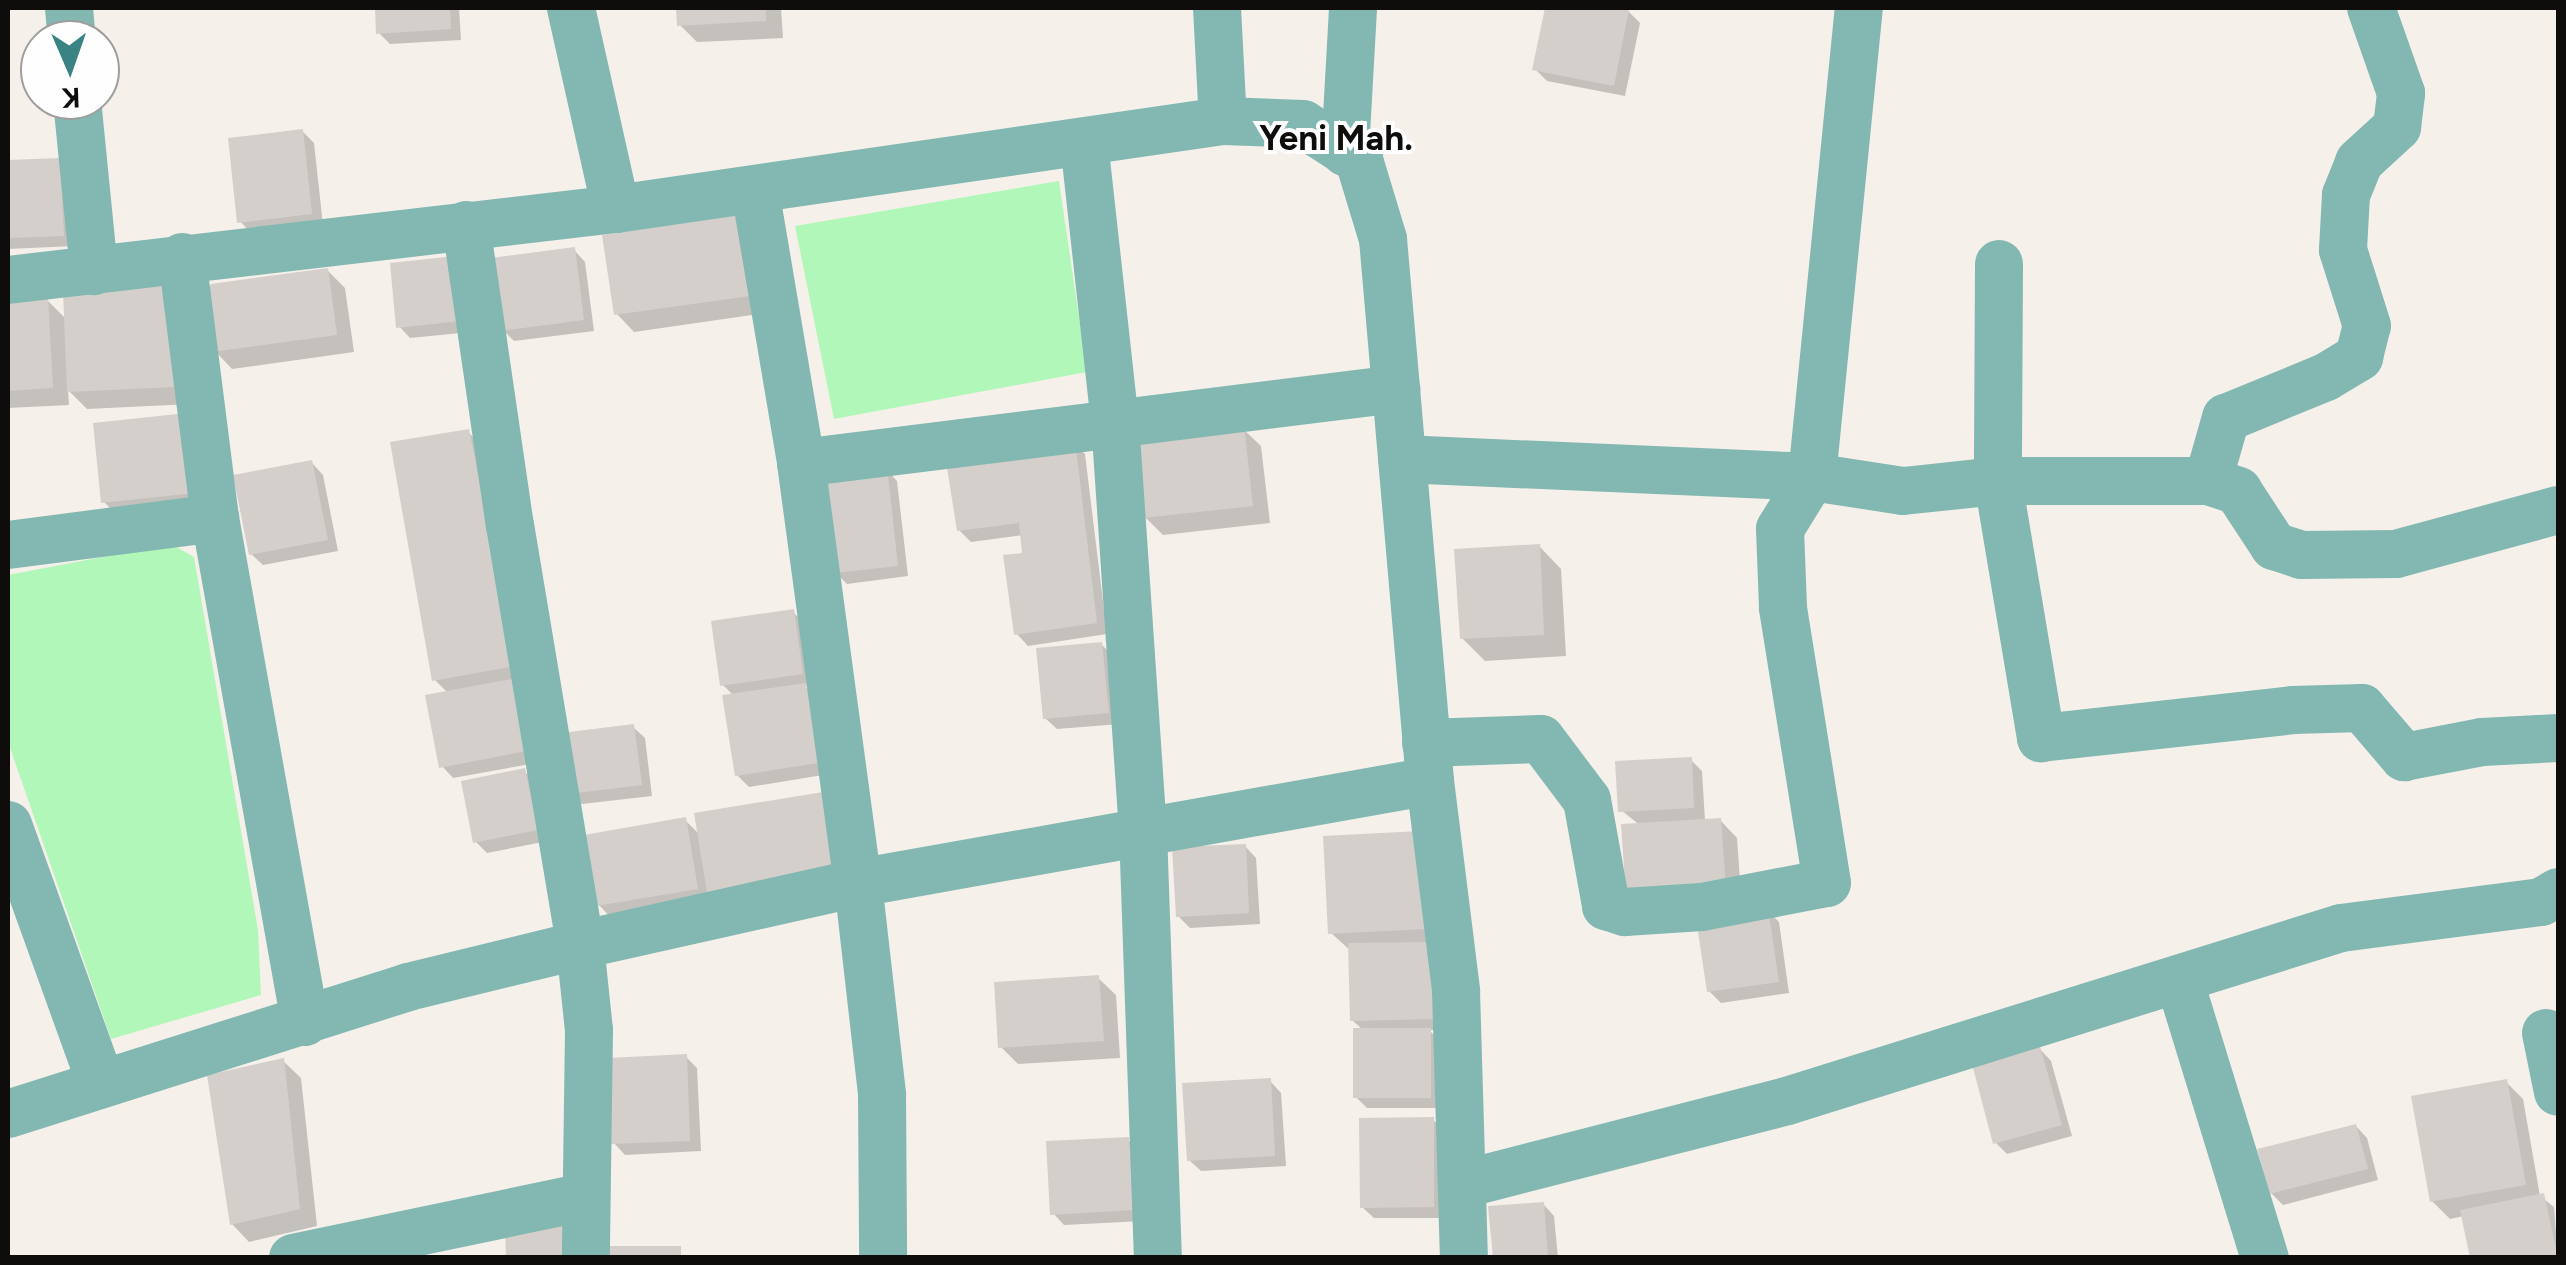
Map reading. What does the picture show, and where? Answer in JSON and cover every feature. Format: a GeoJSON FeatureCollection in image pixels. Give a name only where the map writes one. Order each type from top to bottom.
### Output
{"type":"FeatureCollection","features":[{"type":"Feature","properties":{"kind":"street"},"geometry":{"type":"LineString","coordinates":[[571,8],[616,209]]}},
{"type":"Feature","properties":{"kind":"street"},"geometry":{"type":"LineString","coordinates":[[1217,8],[1223,121]]}},
{"type":"Feature","properties":{"kind":"street"},"geometry":{"type":"LineString","coordinates":[[1345,152],[1353,8]]}},
{"type":"Feature","properties":{"kind":"street"},"geometry":{"type":"LineString","coordinates":[[8,1114],[408,988],[580,945],[858,883],[1143,832],[1428,762],[1541,739],[1587,800],[1606,906],[1625,912],[1702,907],[1828,883],[1783,607],[1780,529],[1812,477],[1859,8]]}},
{"type":"Feature","properties":{"kind":"street"},"geometry":{"type":"LineString","coordinates":[[2208,480],[2226,418],[2326,378],[2359,357],[2367,326],[2342,250],[2346,195],[2359,162],[2398,127],[2402,93],[2370,8]]}},
{"type":"Feature","properties":{"kind":"street"},"geometry":{"type":"LineString","coordinates":[[80,120],[94,271]]}},
{"type":"Feature","properties":{"kind":"street"},"geometry":{"type":"LineString","coordinates":[[8,280],[616,209],[1223,121],[1303,124],[1359,160],[1384,239],[1428,762],[1456,992],[1464,1258]]}},
{"type":"Feature","properties":{"kind":"street"},"geometry":{"type":"LineString","coordinates":[[1084,142],[1115,421],[1143,832],[1158,1258]]}},
{"type":"Feature","properties":{"kind":"street"},"geometry":{"type":"LineString","coordinates":[[756,190],[801,464],[858,883],[882,1095],[883,1258]]}},
{"type":"Feature","properties":{"kind":"street"},"geometry":{"type":"LineString","coordinates":[[466,225],[510,525],[580,945],[590,1030],[586,1258]]}},
{"type":"Feature","properties":{"kind":"street"},"geometry":{"type":"LineString","coordinates":[[182,257],[216,518],[305,1022]]}},
{"type":"Feature","properties":{"kind":"street"},"geometry":{"type":"LineString","coordinates":[[1999,264],[1998,481],[2041,738],[2293,710],[2362,708],[2404,757],[2482,742],[2558,738]]}},
{"type":"Feature","properties":{"kind":"street"},"geometry":{"type":"LineString","coordinates":[[801,464],[1115,421],[1396,389]]}},
{"type":"Feature","properties":{"kind":"street"},"geometry":{"type":"LineString","coordinates":[[1402,459],[1812,477],[1903,490],[1998,481],[2208,480],[2238,491],[2274,546],[2302,555],[2396,554],[2558,510]]}},
{"type":"Feature","properties":{"kind":"street"},"geometry":{"type":"LineString","coordinates":[[8,544],[216,518]]}},
{"type":"Feature","properties":{"kind":"street"},"geometry":{"type":"LineString","coordinates":[[8,825],[101,1084]]}},
{"type":"Feature","properties":{"kind":"street"},"geometry":{"type":"LineString","coordinates":[[1464,1184],[1788,1101],[2341,928],[2541,902],[2558,892]]}},
{"type":"Feature","properties":{"kind":"street"},"geometry":{"type":"LineString","coordinates":[[2180,978],[2266,1258]]}},
{"type":"Feature","properties":{"kind":"street"},"geometry":{"type":"LineString","coordinates":[[2546,1032],[2558,1092]]}},
{"type":"Feature","properties":{"kind":"street"},"geometry":{"type":"LineString","coordinates":[[293,1258],[585,1197]]}},
{"type":"Feature","properties":{"kind":"green space"},"geometry":{"type":"Polygon","coordinates":[[[1059,181],[1087,372],[834,419],[795,226],[1059,181]]]}},
{"type":"Feature","properties":{"kind":"green space"},"geometry":{"type":"Polygon","coordinates":[[[171,544],[194,557],[258,930],[261,995],[111,1039],[8,742],[8,575],[171,544]]]}},
{"type":"Feature","properties":{"kind":"building"},"geometry":{"type":"Polygon","coordinates":[[[375,8],[450,8],[451,29],[376,34],[375,8]]]}},
{"type":"Feature","properties":{"kind":"building"},"geometry":{"type":"Polygon","coordinates":[[[676,8],[766,8],[766,21],[677,26],[676,8]]]}},
{"type":"Feature","properties":{"kind":"building"},"geometry":{"type":"Polygon","coordinates":[[[1545,8],[1629,9],[1614,86],[1532,70],[1545,8]]]}},
{"type":"Feature","properties":{"kind":"building"},"geometry":{"type":"Polygon","coordinates":[[[303,129],[312,214],[237,223],[228,138],[303,129]]]}},
{"type":"Feature","properties":{"kind":"building"},"geometry":{"type":"Polygon","coordinates":[[[60,158],[64,236],[8,238],[8,160],[60,158]]]}},
{"type":"Feature","properties":{"kind":"building"},"geometry":{"type":"Polygon","coordinates":[[[738,215],[750,296],[614,315],[602,235],[738,215]]]}},
{"type":"Feature","properties":{"kind":"building"},"geometry":{"type":"Polygon","coordinates":[[[575,247],[584,320],[500,331],[491,258],[575,247]]]}},
{"type":"Feature","properties":{"kind":"building"},"geometry":{"type":"Polygon","coordinates":[[[455,256],[461,321],[396,328],[390,263],[455,256]]]}},
{"type":"Feature","properties":{"kind":"building"},"geometry":{"type":"Polygon","coordinates":[[[328,268],[337,335],[212,352],[205,296],[211,284],[328,268]]]}},
{"type":"Feature","properties":{"kind":"building"},"geometry":{"type":"Polygon","coordinates":[[[170,286],[174,387],[67,392],[63,291],[170,286]]]}},
{"type":"Feature","properties":{"kind":"building"},"geometry":{"type":"Polygon","coordinates":[[[48,297],[53,388],[8,391],[8,299],[48,297]]]}},
{"type":"Feature","properties":{"kind":"building"},"geometry":{"type":"Polygon","coordinates":[[[187,413],[195,493],[101,503],[93,423],[187,413]]]}},
{"type":"Feature","properties":{"kind":"building"},"geometry":{"type":"Polygon","coordinates":[[[1244,426],[1253,506],[1143,518],[1133,439],[1244,426]]]}},
{"type":"Feature","properties":{"kind":"building"},"geometry":{"type":"Polygon","coordinates":[[[469,429],[516,666],[432,681],[390,442],[469,429]]]}},
{"type":"Feature","properties":{"kind":"building"},"geometry":{"type":"Polygon","coordinates":[[[1075,440],[1097,623],[1014,635],[1003,555],[1022,553],[1019,523],[957,531],[945,455],[1075,440]]]}},
{"type":"Feature","properties":{"kind":"building"},"geometry":{"type":"Polygon","coordinates":[[[312,460],[328,540],[249,555],[233,475],[312,460]]]}},
{"type":"Feature","properties":{"kind":"building"},"geometry":{"type":"Polygon","coordinates":[[[887,466],[898,566],[833,573],[821,474],[887,466]]]}},
{"type":"Feature","properties":{"kind":"building"},"geometry":{"type":"Polygon","coordinates":[[[1540,544],[1544,635],[1460,639],[1454,549],[1540,544]]]}},
{"type":"Feature","properties":{"kind":"building"},"geometry":{"type":"Polygon","coordinates":[[[794,609],[803,674],[720,686],[711,621],[794,609]]]}},
{"type":"Feature","properties":{"kind":"building"},"geometry":{"type":"Polygon","coordinates":[[[1102,642],[1109,713],[1043,719],[1036,648],[1102,642]]]}},
{"type":"Feature","properties":{"kind":"building"},"geometry":{"type":"Polygon","coordinates":[[[512,679],[526,751],[439,768],[425,695],[512,679]]]}},
{"type":"Feature","properties":{"kind":"building"},"geometry":{"type":"Polygon","coordinates":[[[806,683],[818,763],[735,776],[722,695],[806,683]]]}},
{"type":"Feature","properties":{"kind":"building"},"geometry":{"type":"Polygon","coordinates":[[[634,724],[642,785],[568,794],[561,733],[634,724]]]}},
{"type":"Feature","properties":{"kind":"building"},"geometry":{"type":"Polygon","coordinates":[[[1692,757],[1694,808],[1618,812],[1615,761],[1692,757]]]}},
{"type":"Feature","properties":{"kind":"building"},"geometry":{"type":"Polygon","coordinates":[[[525,768],[538,830],[473,843],[461,781],[525,768]]]}},
{"type":"Feature","properties":{"kind":"building"},"geometry":{"type":"Polygon","coordinates":[[[823,792],[836,872],[707,892],[694,813],[823,792]]]}},
{"type":"Feature","properties":{"kind":"building"},"geometry":{"type":"Polygon","coordinates":[[[686,817],[698,889],[596,906],[584,835],[686,817]]]}},
{"type":"Feature","properties":{"kind":"building"},"geometry":{"type":"Polygon","coordinates":[[[1721,818],[1726,890],[1626,897],[1621,824],[1721,818]]]}},
{"type":"Feature","properties":{"kind":"building"},"geometry":{"type":"Polygon","coordinates":[[[1420,831],[1425,929],[1328,934],[1323,836],[1420,831]]]}},
{"type":"Feature","properties":{"kind":"building"},"geometry":{"type":"Polygon","coordinates":[[[1246,844],[1249,913],[1176,917],[1172,847],[1246,844]]]}},
{"type":"Feature","properties":{"kind":"building"},"geometry":{"type":"Polygon","coordinates":[[[1768,908],[1779,982],[1707,992],[1696,918],[1768,908]]]}},
{"type":"Feature","properties":{"kind":"building"},"geometry":{"type":"Polygon","coordinates":[[[1433,942],[1435,1019],[1350,1021],[1348,943],[1433,942]]]}},
{"type":"Feature","properties":{"kind":"building"},"geometry":{"type":"Polygon","coordinates":[[[1099,975],[1104,1041],[998,1048],[994,982],[1099,975]]]}},
{"type":"Feature","properties":{"kind":"building"},"geometry":{"type":"Polygon","coordinates":[[[1353,1028],[1431,1028],[1431,1098],[1353,1098],[1353,1028]]]}},
{"type":"Feature","properties":{"kind":"building"},"geometry":{"type":"Polygon","coordinates":[[[2040,1046],[2062,1125],[1993,1144],[1972,1064],[2040,1046]]]}},
{"type":"Feature","properties":{"kind":"building"},"geometry":{"type":"Polygon","coordinates":[[[687,1054],[690,1141],[611,1144],[608,1058],[687,1054]]]}},
{"type":"Feature","properties":{"kind":"building"},"geometry":{"type":"Polygon","coordinates":[[[284,1058],[300,1209],[230,1225],[207,1075],[284,1058]]]}},
{"type":"Feature","properties":{"kind":"building"},"geometry":{"type":"Polygon","coordinates":[[[1271,1078],[1275,1156],[1187,1161],[1182,1083],[1271,1078]]]}},
{"type":"Feature","properties":{"kind":"building"},"geometry":{"type":"Polygon","coordinates":[[[2507,1079],[2526,1185],[2430,1202],[2411,1096],[2507,1079]]]}},
{"type":"Feature","properties":{"kind":"building"},"geometry":{"type":"Polygon","coordinates":[[[1434,1117],[1434,1207],[1360,1208],[1359,1118],[1434,1117]]]}},
{"type":"Feature","properties":{"kind":"building"},"geometry":{"type":"Polygon","coordinates":[[[2356,1124],[2368,1169],[2269,1194],[2257,1149],[2356,1124]]]}},
{"type":"Feature","properties":{"kind":"building"},"geometry":{"type":"Polygon","coordinates":[[[1129,1137],[1133,1210],[1050,1215],[1046,1141],[1129,1137]]]}},
{"type":"Feature","properties":{"kind":"building"},"geometry":{"type":"Polygon","coordinates":[[[2544,1193],[2558,1258],[2470,1258],[2460,1210],[2544,1193]]]}},
{"type":"Feature","properties":{"kind":"building"},"geometry":{"type":"Polygon","coordinates":[[[1544,1202],[1548,1258],[1493,1258],[1488,1206],[1544,1202]]]}},
{"type":"Feature","properties":{"kind":"building"},"geometry":{"type":"Polygon","coordinates":[[[566,1224],[568,1258],[506,1258],[505,1227],[566,1224]]]}},
{"type":"Feature","properties":{"kind":"building"},"geometry":{"type":"Polygon","coordinates":[[[607,1246],[681,1246],[681,1258],[607,1258],[607,1246]]]}},
{"type":"Feature","properties":{"kind":"district","name":"Yeni Mah."},"geometry":{"type":"Point","coordinates":[1336,138]}}]}
